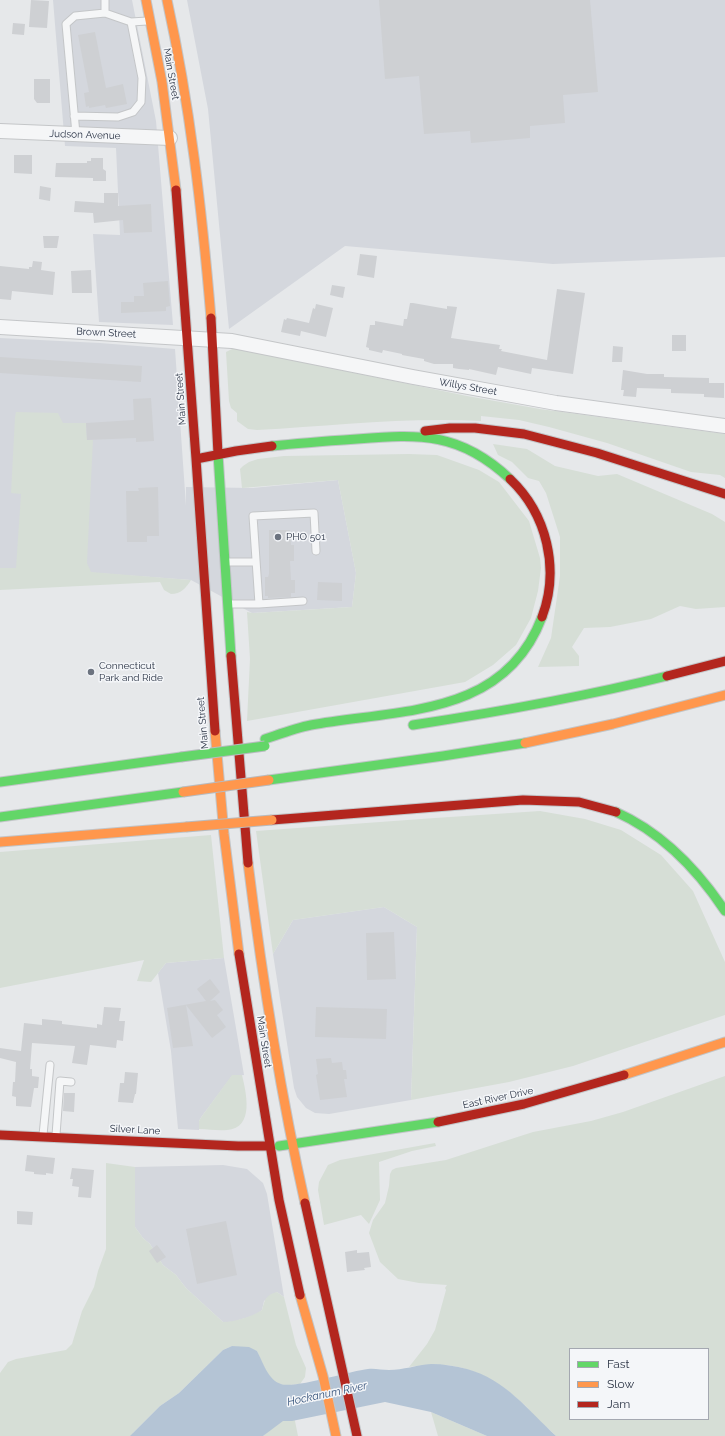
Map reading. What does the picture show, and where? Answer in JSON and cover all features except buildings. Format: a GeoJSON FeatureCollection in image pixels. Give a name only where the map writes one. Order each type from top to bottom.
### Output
{"type":"FeatureCollection","features":[{"type":"Feature","properties":{"kind":"main road","name":"Main Street"},"geometry":{"type":"LineString","coordinates":[[146,0],[161,75],[170,138],[178,203],[188,338],[218,454],[225,562],[216,603],[216,747],[228,873],[244,991],[279,1200],[305,1317],[323,1376],[336,1436]]}},
{"type":"Feature","properties":{"kind":"main road","name":"Main Street"},"geometry":{"type":"LineString","coordinates":[[167,0],[182,74],[193,144],[208,283],[212,339],[203,392],[196,458],[216,603],[233,696],[249,874],[268,1008],[292,1144],[357,1436]]}},
{"type":"Feature","properties":{"kind":"main road"},"geometry":{"type":"LineString","coordinates":[[404,436],[431,430],[459,427],[490,428],[515,431],[584,449],[725,494]]}},
{"type":"Feature","properties":{"kind":"main road"},"geometry":{"type":"LineString","coordinates":[[0,782],[225,751],[265,742],[310,726],[420,710],[450,703],[478,690],[503,672],[522,654],[533,638],[539,626],[549,593],[551,575],[551,560],[541,524],[535,511],[516,483],[503,471],[475,453],[439,439],[422,436],[404,436],[287,444],[196,458]]}},
{"type":"Feature","properties":{"kind":"main road"},"geometry":{"type":"LineString","coordinates":[[405,726],[504,712],[556,702],[725,661]]}},
{"type":"Feature","properties":{"kind":"main road"},"geometry":{"type":"LineString","coordinates":[[0,817],[466,752],[532,741],[647,716],[725,695]]}},
{"type":"Feature","properties":{"kind":"main road"},"geometry":{"type":"LineString","coordinates":[[265,742],[283,743]]}},
{"type":"Feature","properties":{"kind":"main road"},"geometry":{"type":"LineString","coordinates":[[0,842],[523,800],[562,800],[602,807],[626,816],[659,835],[678,851],[694,869],[725,911]]}},
{"type":"Feature","properties":{"kind":"main road","name":"East River Drive"},"geometry":{"type":"LineString","coordinates":[[270,1146],[292,1144],[441,1121],[524,1104],[607,1082],[725,1042]]}},
{"type":"Feature","properties":{"kind":"main road","name":"Silver Lane"},"geometry":{"type":"LineString","coordinates":[[0,1135],[238,1146],[270,1146]]}},
{"type":"Feature","properties":{"kind":"street","name":"Judson Avenue"},"geometry":{"type":"LineString","coordinates":[[0,132],[170,138]]}},
{"type":"Feature","properties":{"kind":"street","name":"Brown Street"},"geometry":{"type":"LineString","coordinates":[[0,327],[212,339]]}},
{"type":"Feature","properties":{"kind":"street","name":"Willys Street"},"geometry":{"type":"LineString","coordinates":[[212,339],[239,342],[413,378],[556,403],[725,426]]}},
{"type":"Feature","properties":{"kind":"lane"},"geometry":{"type":"LineString","coordinates":[[105,0],[105,13]]}},
{"type":"Feature","properties":{"kind":"lane"},"geometry":{"type":"LineString","coordinates":[[76,134],[66,24],[75,16],[105,13],[131,22],[149,20]]}},
{"type":"Feature","properties":{"kind":"lane"},"geometry":{"type":"LineString","coordinates":[[74,116],[118,117],[132,112],[141,102],[142,78],[131,22]]}},
{"type":"Feature","properties":{"kind":"lane"},"geometry":{"type":"LineString","coordinates":[[259,604],[253,516],[314,513],[316,551]]}},
{"type":"Feature","properties":{"kind":"lane"},"geometry":{"type":"LineString","coordinates":[[225,562],[256,562]]}},
{"type":"Feature","properties":{"kind":"lane"},"geometry":{"type":"LineString","coordinates":[[216,603],[259,604],[304,601]]}},
{"type":"Feature","properties":{"kind":"lane"},"geometry":{"type":"LineString","coordinates":[[43,1137],[50,1065]]}},
{"type":"Feature","properties":{"kind":"lane"},"geometry":{"type":"LineString","coordinates":[[56,1138],[60,1081],[71,1082]]}},
{"type":"Feature","properties":{"kind":"shaded area"},"geometry":{"type":"Polygon","coordinates":[[[53,0],[132,0],[156,121],[173,325],[99,322],[93,234],[120,235],[116,148],[65,146],[53,0]]]}},
{"type":"Feature","properties":{"kind":"shaded area"},"geometry":{"type":"Polygon","coordinates":[[[187,0],[725,0],[725,257],[553,264],[345,246],[229,329],[208,109],[187,0]]]}},
{"type":"Feature","properties":{"kind":"shaded area"},"geometry":{"type":"Polygon","coordinates":[[[0,338],[100,343],[175,349],[186,506],[186,487],[252,488],[338,480],[356,573],[352,607],[252,613],[191,580],[41,569],[0,568],[0,338]]]}},
{"type":"Feature","properties":{"kind":"shaded area"},"geometry":{"type":"Polygon","coordinates":[[[234,348],[467,396],[540,409],[725,434],[725,478],[720,475],[691,472],[607,443],[549,427],[519,420],[481,416],[481,421],[425,420],[369,422],[257,430],[248,429],[237,421],[237,413],[231,408],[229,401],[226,352],[234,348]]]}},
{"type":"Feature","properties":{"kind":"shaded area"},"geometry":{"type":"Polygon","coordinates":[[[16,412],[58,413],[63,423],[86,423],[87,440],[93,440],[87,563],[91,572],[191,580],[185,588],[178,593],[171,594],[164,590],[160,582],[0,590],[0,568],[16,568],[21,494],[11,493],[16,412]]]}},
{"type":"Feature","properties":{"kind":"shaded area"},"geometry":{"type":"Polygon","coordinates":[[[493,444],[527,449],[555,466],[598,476],[617,474],[712,514],[725,522],[725,607],[696,609],[680,606],[651,619],[610,627],[584,628],[572,647],[579,656],[579,666],[538,667],[551,638],[560,576],[560,537],[546,493],[539,481],[528,478],[512,462],[498,455],[493,444]]]}},
{"type":"Feature","properties":{"kind":"shaded area"},"geometry":{"type":"Polygon","coordinates":[[[437,455],[479,470],[499,482],[529,521],[540,558],[541,568],[538,591],[531,618],[516,645],[493,665],[465,682],[247,721],[250,659],[247,612],[253,613],[352,607],[356,573],[338,480],[242,488],[240,469],[249,462],[258,459],[284,456],[437,455]]]}},
{"type":"Feature","properties":{"kind":"shaded area"},"geometry":{"type":"Polygon","coordinates":[[[540,811],[585,819],[621,830],[661,855],[693,891],[725,962],[725,1015],[573,1066],[509,1082],[411,1100],[417,927],[384,907],[293,920],[273,954],[256,831],[540,811]]]}},
{"type":"Feature","properties":{"kind":"shaded area"},"geometry":{"type":"Polygon","coordinates":[[[211,835],[224,958],[166,963],[151,982],[137,981],[144,960],[0,988],[0,852],[211,835]]]}},
{"type":"Feature","properties":{"kind":"shaded area"},"geometry":{"type":"Polygon","coordinates":[[[384,907],[417,927],[411,1100],[329,1114],[315,1113],[306,1108],[297,1097],[294,1088],[273,954],[293,920],[384,907]]]}},
{"type":"Feature","properties":{"kind":"shaded area"},"geometry":{"type":"Polygon","coordinates":[[[224,958],[244,1075],[232,1076],[202,1116],[199,1121],[199,1130],[178,1129],[171,1051],[158,973],[166,963],[224,958]]]}},
{"type":"Feature","properties":{"kind":"shaded area"},"geometry":{"type":"Polygon","coordinates":[[[232,1075],[242,1075],[244,1082],[246,1108],[242,1123],[236,1128],[227,1130],[199,1129],[199,1121],[202,1116],[232,1075]]]}},
{"type":"Feature","properties":{"kind":"shaded area"},"geometry":{"type":"Polygon","coordinates":[[[725,1076],[725,1436],[556,1436],[536,1418],[525,1405],[491,1379],[467,1369],[455,1366],[425,1365],[409,1367],[427,1344],[435,1330],[447,1285],[419,1283],[398,1279],[380,1262],[369,1233],[373,1220],[385,1203],[392,1170],[396,1168],[446,1160],[533,1132],[591,1121],[623,1112],[725,1076]]]}},
{"type":"Feature","properties":{"kind":"shaded area"},"geometry":{"type":"Polygon","coordinates":[[[435,1143],[436,1146],[412,1151],[379,1162],[380,1200],[369,1224],[361,1215],[324,1225],[318,1190],[319,1182],[328,1165],[340,1160],[435,1143]]]}},
{"type":"Feature","properties":{"kind":"shaded area"},"geometry":{"type":"Polygon","coordinates":[[[106,1163],[135,1167],[135,1227],[143,1238],[150,1244],[163,1265],[176,1275],[186,1288],[223,1322],[238,1320],[262,1310],[266,1298],[273,1293],[277,1292],[284,1297],[296,1345],[306,1368],[305,1377],[300,1384],[278,1384],[270,1377],[257,1351],[232,1346],[223,1350],[179,1393],[160,1406],[133,1433],[133,1436],[0,1436],[0,1373],[8,1362],[16,1359],[66,1350],[72,1344],[82,1311],[94,1287],[106,1249],[106,1163]]]}},
{"type":"Feature","properties":{"kind":"shaded area"},"geometry":{"type":"Polygon","coordinates":[[[223,1165],[247,1169],[263,1183],[267,1194],[284,1297],[277,1292],[264,1301],[262,1310],[256,1315],[232,1322],[223,1322],[186,1288],[176,1275],[163,1265],[150,1244],[143,1238],[135,1227],[135,1167],[223,1165]]]}},
{"type":"Feature","properties":{"kind":"shaded area"},"geometry":{"type":"Polygon","coordinates":[[[291,1401],[298,1436],[263,1436],[272,1428],[291,1401]]]}},
{"type":"Feature","properties":{"kind":"shaded area"},"geometry":{"type":"Polygon","coordinates":[[[431,1412],[487,1436],[438,1436],[431,1412]]]}},
{"type":"Feature","properties":{"kind":"water","name":"Hockanum River"},"geometry":{"type":"Polygon","coordinates":[[[232,1346],[249,1347],[257,1351],[269,1375],[276,1382],[288,1385],[370,1369],[394,1370],[440,1364],[467,1369],[493,1380],[505,1388],[526,1406],[556,1436],[487,1436],[431,1412],[385,1402],[292,1421],[283,1421],[263,1436],[130,1436],[160,1406],[179,1393],[223,1350],[232,1346]]]}},
{"type":"Feature","properties":{"kind":"traffic: fast"},"geometry":{"type":"LineString","coordinates":[[272,446],[380,437],[420,437],[456,444],[474,452],[492,464],[510,479]]}},
{"type":"Feature","properties":{"kind":"traffic: fast"},"geometry":{"type":"LineString","coordinates":[[218,454],[231,656]]}},
{"type":"Feature","properties":{"kind":"traffic: fast"},"geometry":{"type":"LineString","coordinates":[[265,739],[311,725],[412,710],[445,703],[475,691],[502,674],[525,650],[542,617]]}},
{"type":"Feature","properties":{"kind":"traffic: fast"},"geometry":{"type":"LineString","coordinates":[[413,725],[540,704],[667,676]]}},
{"type":"Feature","properties":{"kind":"traffic: fast"},"geometry":{"type":"LineString","coordinates":[[269,780],[525,743]]}},
{"type":"Feature","properties":{"kind":"traffic: fast"},"geometry":{"type":"LineString","coordinates":[[181,757],[265,746]]}},
{"type":"Feature","properties":{"kind":"traffic: fast"},"geometry":{"type":"LineString","coordinates":[[0,782],[181,757]]}},
{"type":"Feature","properties":{"kind":"traffic: fast"},"geometry":{"type":"LineString","coordinates":[[0,817],[183,792]]}},
{"type":"Feature","properties":{"kind":"traffic: fast"},"geometry":{"type":"LineString","coordinates":[[616,812],[649,830],[664,841],[691,867],[725,911]]}},
{"type":"Feature","properties":{"kind":"traffic: fast"},"geometry":{"type":"LineString","coordinates":[[279,1146],[438,1122]]}},
{"type":"Feature","properties":{"kind":"traffic: slow"},"geometry":{"type":"LineString","coordinates":[[146,0],[162,82],[176,190]]}},
{"type":"Feature","properties":{"kind":"traffic: slow"},"geometry":{"type":"LineString","coordinates":[[167,0],[189,119],[204,238],[211,318]]}},
{"type":"Feature","properties":{"kind":"traffic: slow"},"geometry":{"type":"LineString","coordinates":[[525,743],[613,724],[725,695]]}},
{"type":"Feature","properties":{"kind":"traffic: slow"},"geometry":{"type":"LineString","coordinates":[[215,731],[224,834],[239,954]]}},
{"type":"Feature","properties":{"kind":"traffic: slow"},"geometry":{"type":"LineString","coordinates":[[183,792],[269,780]]}},
{"type":"Feature","properties":{"kind":"traffic: slow"},"geometry":{"type":"LineString","coordinates":[[186,827],[272,820]]}},
{"type":"Feature","properties":{"kind":"traffic: slow"},"geometry":{"type":"LineString","coordinates":[[0,842],[186,827]]}},
{"type":"Feature","properties":{"kind":"traffic: slow"},"geometry":{"type":"LineString","coordinates":[[248,863],[272,1034],[305,1203]]}},
{"type":"Feature","properties":{"kind":"traffic: slow"},"geometry":{"type":"LineString","coordinates":[[624,1075],[725,1042]]}},
{"type":"Feature","properties":{"kind":"traffic: slow"},"geometry":{"type":"LineString","coordinates":[[300,1295],[323,1376],[336,1436]]}},
{"type":"Feature","properties":{"kind":"traffic: jam"},"geometry":{"type":"LineString","coordinates":[[176,190],[196,459]]}},
{"type":"Feature","properties":{"kind":"traffic: jam"},"geometry":{"type":"LineString","coordinates":[[211,318],[218,454]]}},
{"type":"Feature","properties":{"kind":"traffic: jam"},"geometry":{"type":"LineString","coordinates":[[425,431],[450,428],[475,428],[524,434],[597,453],[725,494]]}},
{"type":"Feature","properties":{"kind":"traffic: jam"},"geometry":{"type":"LineString","coordinates":[[215,731],[196,459],[272,446]]}},
{"type":"Feature","properties":{"kind":"traffic: jam"},"geometry":{"type":"LineString","coordinates":[[510,479],[523,493],[533,509],[541,525],[547,543],[550,561],[550,580],[542,617]]}},
{"type":"Feature","properties":{"kind":"traffic: jam"},"geometry":{"type":"LineString","coordinates":[[231,656],[248,863]]}},
{"type":"Feature","properties":{"kind":"traffic: jam"},"geometry":{"type":"LineString","coordinates":[[667,676],[725,661]]}},
{"type":"Feature","properties":{"kind":"traffic: jam"},"geometry":{"type":"LineString","coordinates":[[272,820],[523,800],[579,802],[616,812]]}},
{"type":"Feature","properties":{"kind":"traffic: jam"},"geometry":{"type":"LineString","coordinates":[[239,954],[279,1200],[300,1295]]}},
{"type":"Feature","properties":{"kind":"traffic: jam"},"geometry":{"type":"LineString","coordinates":[[438,1122],[524,1104],[624,1075]]}},
{"type":"Feature","properties":{"kind":"traffic: jam"},"geometry":{"type":"LineString","coordinates":[[0,1135],[238,1146],[269,1146]]}},
{"type":"Feature","properties":{"kind":"traffic: jam"},"geometry":{"type":"LineString","coordinates":[[305,1203],[357,1436]]}},
{"type":"Feature","properties":{"kind":"place","name":"PHO 501"},"geometry":{"type":"Point","coordinates":[278,537]}},
{"type":"Feature","properties":{"kind":"place","name":"Connecticut Park and Ride"},"geometry":{"type":"Point","coordinates":[91,672]}}]}
